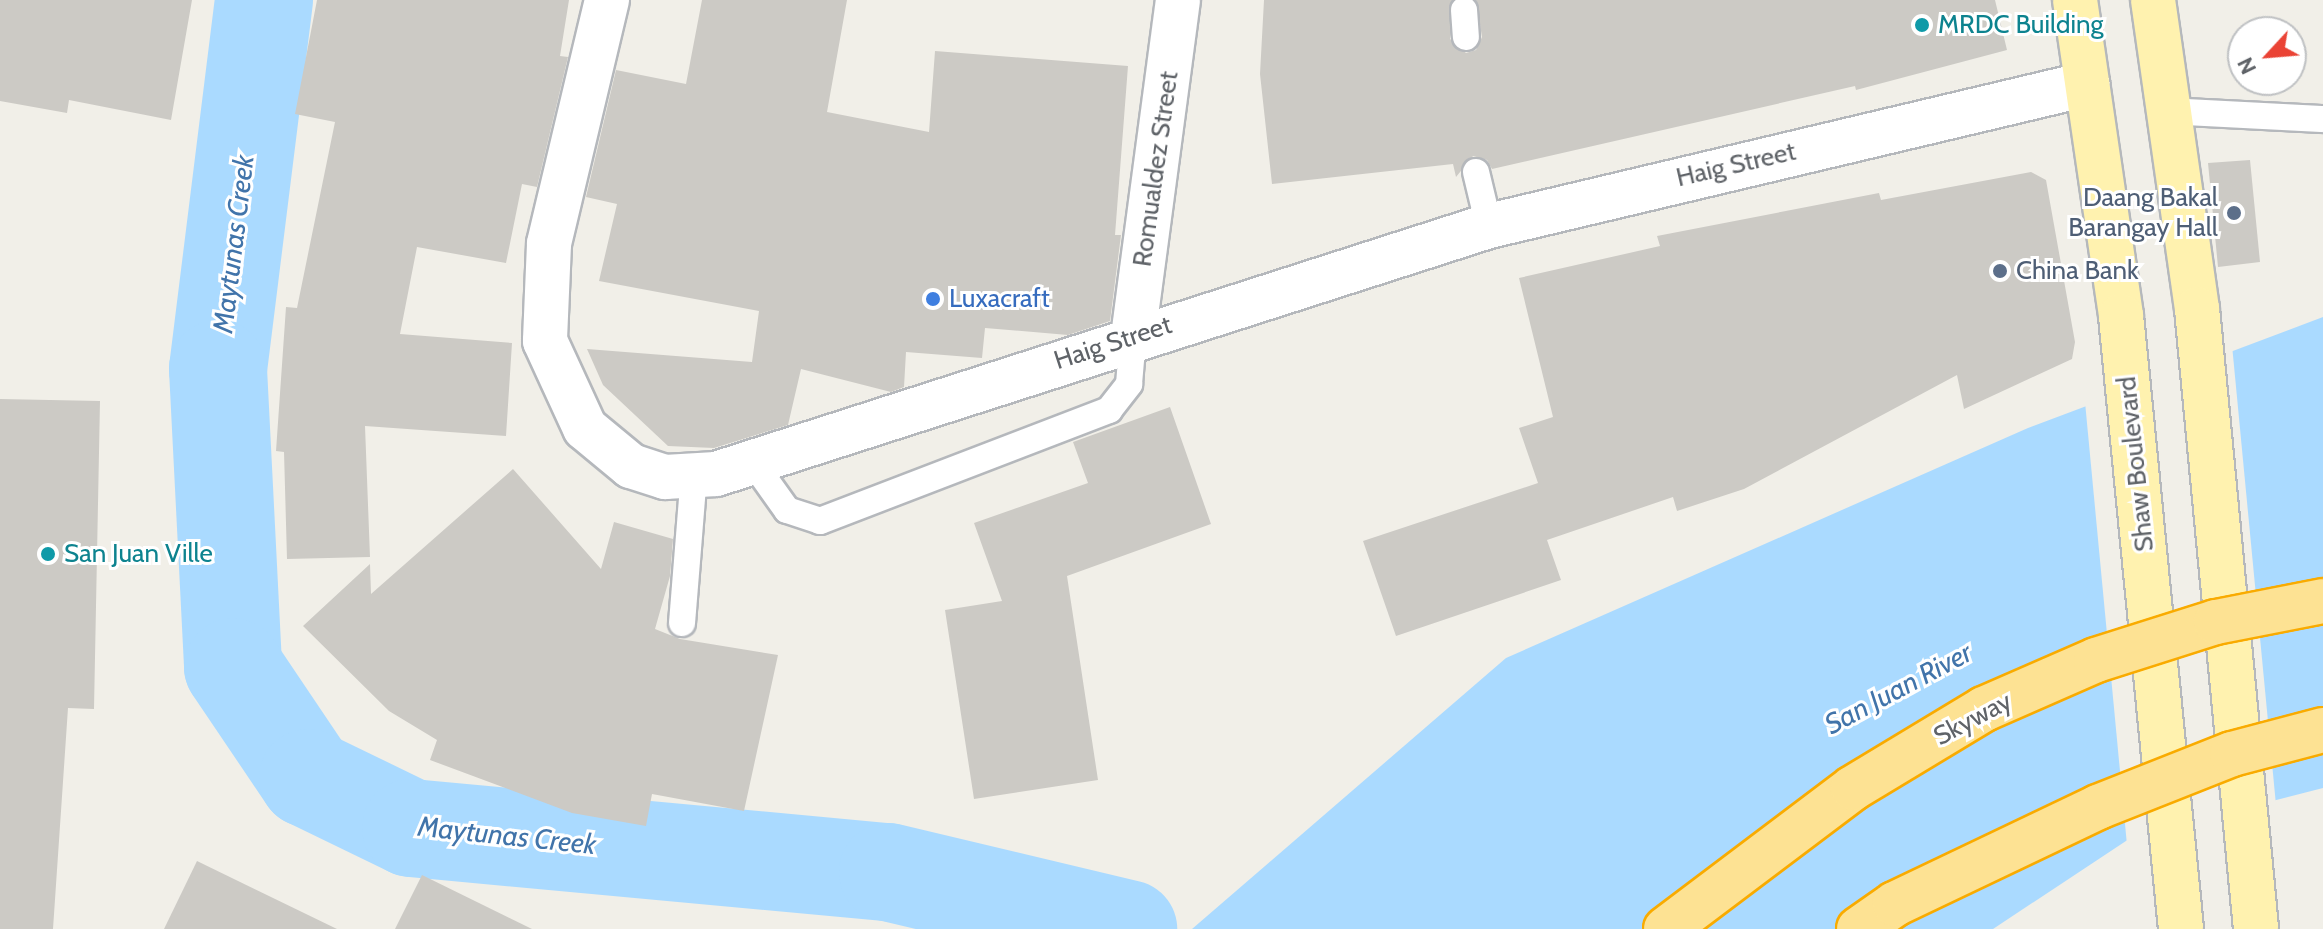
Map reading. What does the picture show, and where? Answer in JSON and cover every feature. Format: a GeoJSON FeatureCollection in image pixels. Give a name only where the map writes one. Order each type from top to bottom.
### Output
{"type":"FeatureCollection","features":[{"type":"Feature","properties":{"kind":"highway","name":"Skyway"},"geometry":{"type":"LineString","coordinates":[[1666,929],[1853,788],[1984,709],[2096,660],[2216,622],[2323,601]]}},
{"type":"Feature","properties":{"kind":"highway"},"geometry":{"type":"LineString","coordinates":[[1859,929],[1895,904],[2098,807],[2232,754],[2323,730]]}},
{"type":"Feature","properties":{"kind":"main road","name":"Shaw Boulevard"},"geometry":{"type":"LineString","coordinates":[[2075,0],[2121,316],[2181,929]]}},
{"type":"Feature","properties":{"kind":"main road"},"geometry":{"type":"LineString","coordinates":[[2153,0],[2165,111],[2197,309],[2256,929]]}},
{"type":"Feature","properties":{"kind":"street","name":"Haig Street"},"geometry":{"type":"LineString","coordinates":[[607,0],[549,244],[545,341],[570,402],[585,428],[604,447],[631,466],[665,477],[716,474],[1133,337],[1489,226],[2087,84]]}},
{"type":"Feature","properties":{"kind":"street","name":"Romualdez Street"},"geometry":{"type":"LineString","coordinates":[[1133,337],[1178,0]]}},
{"type":"Feature","properties":{"kind":"lane"},"geometry":{"type":"LineString","coordinates":[[1464,10],[1466,37]]}},
{"type":"Feature","properties":{"kind":"lane"},"geometry":{"type":"LineString","coordinates":[[2165,111],[2323,119]]}},
{"type":"Feature","properties":{"kind":"lane"},"geometry":{"type":"LineString","coordinates":[[1476,172],[1489,226]]}},
{"type":"Feature","properties":{"kind":"lane"},"geometry":{"type":"LineString","coordinates":[[752,461],[787,510],[820,521],[1109,410],[1129,384],[1133,337]]}},
{"type":"Feature","properties":{"kind":"lane"},"geometry":{"type":"LineString","coordinates":[[682,623],[694,475]]}},
{"type":"Feature","properties":{"kind":"water","name":"San Juan River"},"geometry":{"type":"Polygon","coordinates":[[[2323,317],[2323,788],[2132,837],[1993,929],[1192,929],[1506,658],[2028,428],[2323,317]]]}},
{"type":"Feature","properties":{"kind":"pier"},"geometry":{"type":"Polygon","coordinates":[[[2232,345],[2276,805],[2127,845],[2085,402],[2232,345]]]}},
{"type":"Feature","properties":{"kind":"building"},"geometry":{"type":"Polygon","coordinates":[[[0,0],[192,0],[171,120],[69,100],[67,113],[0,101],[0,0]]]}},
{"type":"Feature","properties":{"kind":"building"},"geometry":{"type":"Polygon","coordinates":[[[317,0],[569,0],[560,56],[568,57],[537,187],[522,184],[506,263],[417,247],[400,334],[512,343],[506,436],[365,426],[370,557],[287,559],[284,452],[276,451],[286,307],[297,308],[335,122],[295,114],[317,0]]]}},
{"type":"Feature","properties":{"kind":"building"},"geometry":{"type":"Polygon","coordinates":[[[702,0],[847,0],[827,112],[929,132],[935,51],[1128,66],[1115,235],[1121,235],[1110,321],[1068,335],[985,328],[982,358],[906,352],[904,387],[891,392],[801,369],[788,425],[714,448],[668,446],[603,385],[587,349],[752,362],[759,311],[599,281],[617,204],[586,197],[616,70],[686,84],[702,0]]]}},
{"type":"Feature","properties":{"kind":"building"},"geometry":{"type":"Polygon","coordinates":[[[1264,0],[1452,0],[1450,39],[1466,53],[1476,50],[1482,37],[1476,0],[1995,0],[2007,50],[1856,90],[1855,86],[1492,169],[1487,160],[1473,156],[1456,177],[1453,164],[1272,184],[1260,74],[1264,0]]]}},
{"type":"Feature","properties":{"kind":"building","name":"Daang Bakal Barangay Hall"},"geometry":{"type":"Polygon","coordinates":[[[2250,160],[2260,262],[2218,267],[2208,163],[2250,160]]]}},
{"type":"Feature","properties":{"kind":"building"},"geometry":{"type":"Polygon","coordinates":[[[2031,172],[2046,180],[2075,342],[2072,359],[1964,409],[1957,375],[1744,489],[1677,511],[1673,497],[1547,540],[1561,580],[1396,636],[1363,541],[1538,483],[1519,428],[1553,417],[1519,278],[1660,246],[1657,236],[1879,193],[1881,200],[2031,172]]]}},
{"type":"Feature","properties":{"kind":"building","name":"San Juan Ville"},"geometry":{"type":"Polygon","coordinates":[[[0,399],[100,401],[94,709],[68,708],[53,929],[0,929],[0,399]]]}},
{"type":"Feature","properties":{"kind":"building"},"geometry":{"type":"Polygon","coordinates":[[[1170,407],[1211,524],[1067,576],[1098,780],[974,799],[945,610],[1002,601],[974,523],[1088,483],[1073,442],[1170,407]]]}},
{"type":"Feature","properties":{"kind":"building"},"geometry":{"type":"Polygon","coordinates":[[[513,469],[601,569],[614,522],[673,539],[670,576],[655,629],[680,639],[778,655],[744,811],[652,794],[646,826],[572,813],[430,760],[437,740],[389,711],[303,626],[370,564],[371,594],[513,469]]]}},
{"type":"Feature","properties":{"kind":"building"},"geometry":{"type":"Polygon","coordinates":[[[197,861],[337,929],[164,929],[197,861]]]}},
{"type":"Feature","properties":{"kind":"building"},"geometry":{"type":"Polygon","coordinates":[[[422,875],[532,929],[395,929],[422,875]]]}},
{"type":"Feature","properties":{"kind":"waterway","name":"Maytunas Creek"},"geometry":{"type":"LineString","coordinates":[[264,0],[218,369],[233,667],[308,778],[411,828],[888,872],[1128,929]]}},
{"type":"Feature","properties":{"kind":"place","name":"MRDC Building"},"geometry":{"type":"Point","coordinates":[1922,25]}},
{"type":"Feature","properties":{"kind":"place","name":"Daang Bakal Barangay Hall"},"geometry":{"type":"Point","coordinates":[2234,213]}},
{"type":"Feature","properties":{"kind":"place","name":"China Bank"},"geometry":{"type":"Point","coordinates":[2000,271]}},
{"type":"Feature","properties":{"kind":"place","name":"Luxacraft"},"geometry":{"type":"Point","coordinates":[933,299]}},
{"type":"Feature","properties":{"kind":"place","name":"San Juan Ville"},"geometry":{"type":"Point","coordinates":[48,554]}}]}
